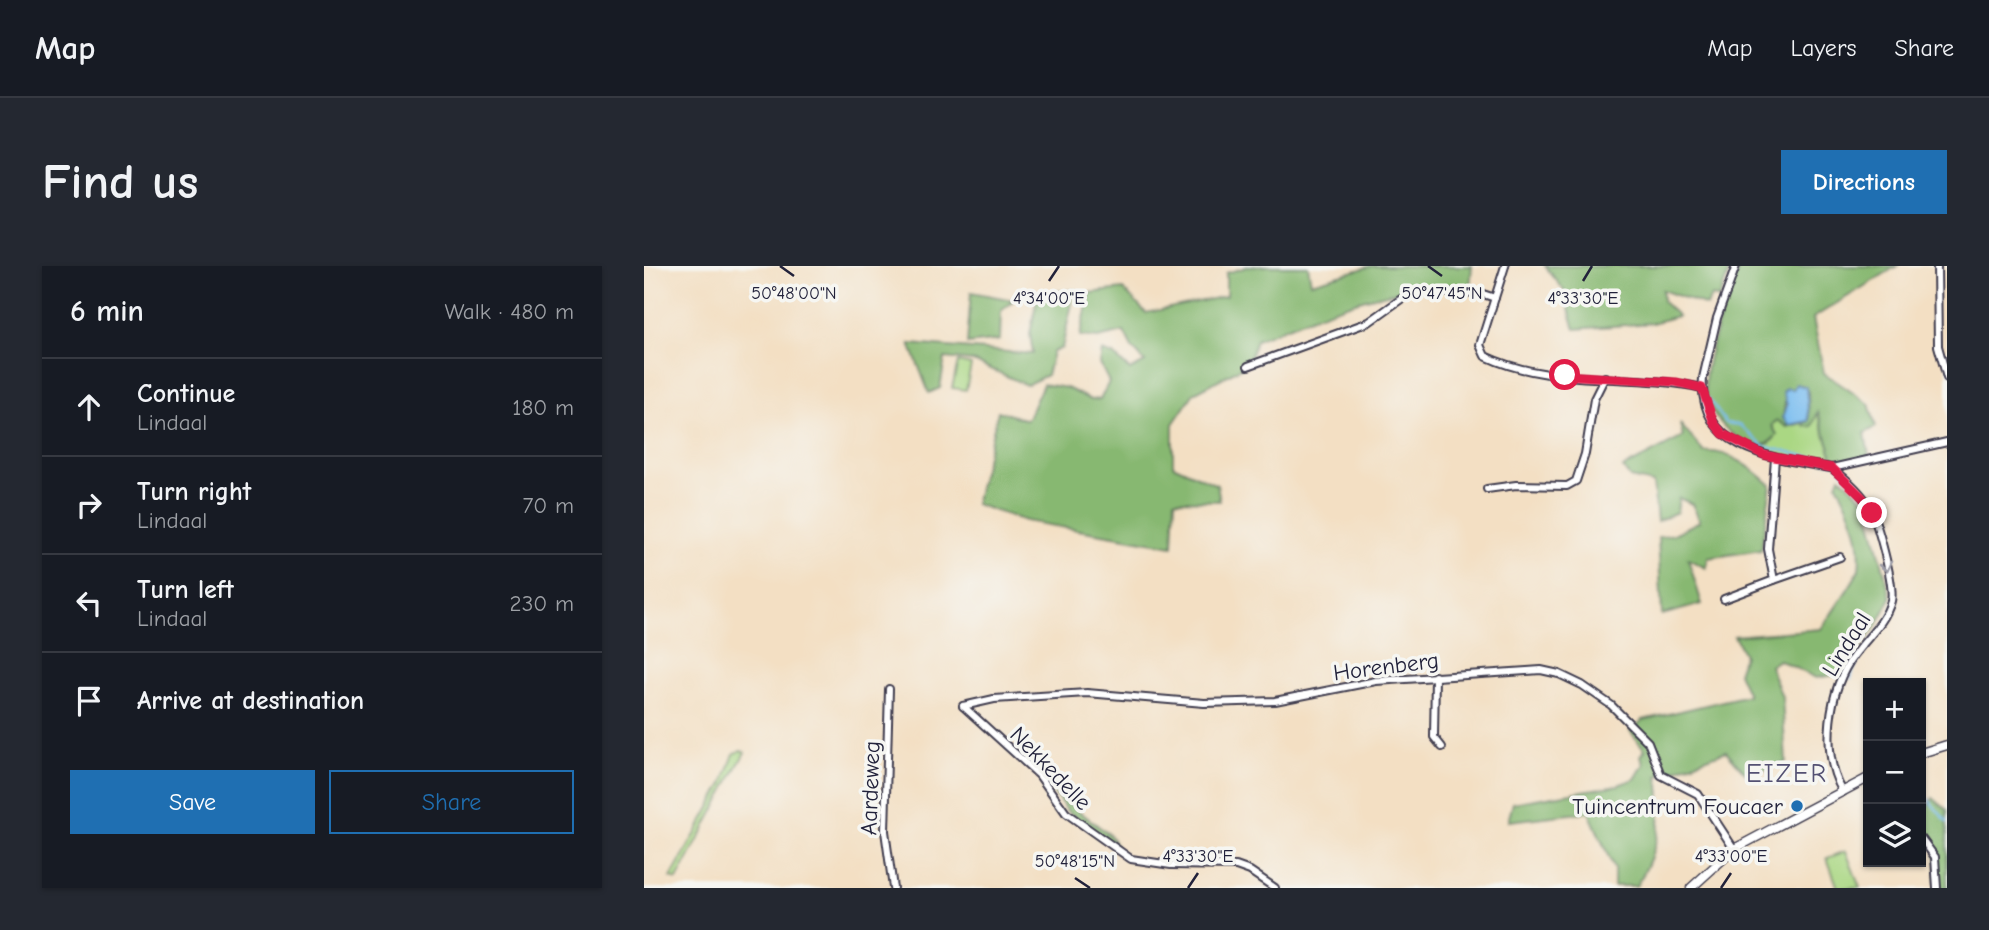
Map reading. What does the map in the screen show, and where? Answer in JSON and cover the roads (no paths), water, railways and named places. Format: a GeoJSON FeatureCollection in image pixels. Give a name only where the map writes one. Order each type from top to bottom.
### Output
{"type":"FeatureCollection","features":[{"type":"Feature","properties":{"kind":"street"},"geometry":{"type":"LineString","coordinates":[[1505,266],[1480,345],[1485,356],[1533,372],[1676,382],[1702,388]]}},
{"type":"Feature","properties":{"kind":"street"},"geometry":{"type":"LineString","coordinates":[[1736,266],[1717,318],[1702,388],[1714,423],[1723,434],[1740,445],[1775,458],[1832,468],[1947,442]]}},
{"type":"Feature","properties":{"kind":"street"},"geometry":{"type":"LineString","coordinates":[[1937,266],[1938,346],[1947,378]]}},
{"type":"Feature","properties":{"kind":"street"},"geometry":{"type":"LineString","coordinates":[[1248,366],[1369,321],[1411,292],[1480,293],[1495,298]]}},
{"type":"Feature","properties":{"kind":"street"},"geometry":{"type":"LineString","coordinates":[[1487,489],[1516,485],[1567,486],[1576,481],[1585,454],[1594,399],[1605,377]]}},
{"type":"Feature","properties":{"kind":"street"},"geometry":{"type":"LineString","coordinates":[[1774,580],[1768,550],[1775,458]]}},
{"type":"Feature","properties":{"kind":"street","name":"Lindaal"},"geometry":{"type":"LineString","coordinates":[[1832,468],[1868,505],[1892,594],[1880,626],[1846,668],[1834,701],[1831,761],[1843,792]]}},
{"type":"Feature","properties":{"kind":"street"},"geometry":{"type":"LineString","coordinates":[[1724,599],[1840,557]]}},
{"type":"Feature","properties":{"kind":"street","name":"Horenberg"},"geometry":{"type":"LineString","coordinates":[[963,706],[994,699],[1087,693],[1204,702],[1275,701],[1376,681],[1541,670],[1559,674],[1583,685],[1636,728],[1648,742],[1661,775],[1698,794],[1734,849]]}},
{"type":"Feature","properties":{"kind":"street"},"geometry":{"type":"LineString","coordinates":[[1435,676],[1434,737],[1442,747]]}},
{"type":"Feature","properties":{"kind":"street","name":"Aardeweg"},"geometry":{"type":"LineString","coordinates":[[889,689],[885,831],[893,888]]}},
{"type":"Feature","properties":{"kind":"street","name":"Nekkedelle"},"geometry":{"type":"LineString","coordinates":[[963,706],[1039,775],[1066,813],[1131,859],[1171,865],[1236,866],[1250,871],[1275,888]]}},
{"type":"Feature","properties":{"kind":"street"},"geometry":{"type":"LineString","coordinates":[[1926,751],[1947,745]]}},
{"type":"Feature","properties":{"kind":"street"},"geometry":{"type":"LineString","coordinates":[[1691,888],[1734,849],[1863,781]]}},
{"type":"Feature","properties":{"kind":"street"},"geometry":{"type":"LineString","coordinates":[[1926,844],[1936,857],[1937,888]]}},
{"type":"Feature","properties":{"kind":"water"},"geometry":{"type":"Polygon","coordinates":[[[1796,384],[1806,387],[1809,421],[1789,425],[1783,418],[1787,405],[1783,392],[1787,388],[1793,390],[1796,384]]]}},
{"type":"Feature","properties":{"kind":"waterway"},"geometry":{"type":"LineString","coordinates":[[1708,398],[1726,423],[1740,425],[1763,446],[1832,462]]}},
{"type":"Feature","properties":{"kind":"waterway"},"geometry":{"type":"LineString","coordinates":[[1841,470],[1872,500],[1877,519]]}},
{"type":"Feature","properties":{"kind":"waterway"},"geometry":{"type":"LineString","coordinates":[[1892,572],[1894,581]]}},
{"type":"Feature","properties":{"kind":"waterway"},"geometry":{"type":"LineString","coordinates":[[1851,679],[1861,655],[1891,613],[1896,587]]}},
{"type":"Feature","properties":{"kind":"waterway"},"geometry":{"type":"LineString","coordinates":[[1926,797],[1947,822]]}},
{"type":"Feature","properties":{"kind":"place","name":"Tuincentrum Foucaer"},"geometry":{"type":"Point","coordinates":[1797,806]}},
{"type":"Feature","properties":{"kind":"district","name":"EIZER"},"geometry":{"type":"Point","coordinates":[1787,773]}}]}
